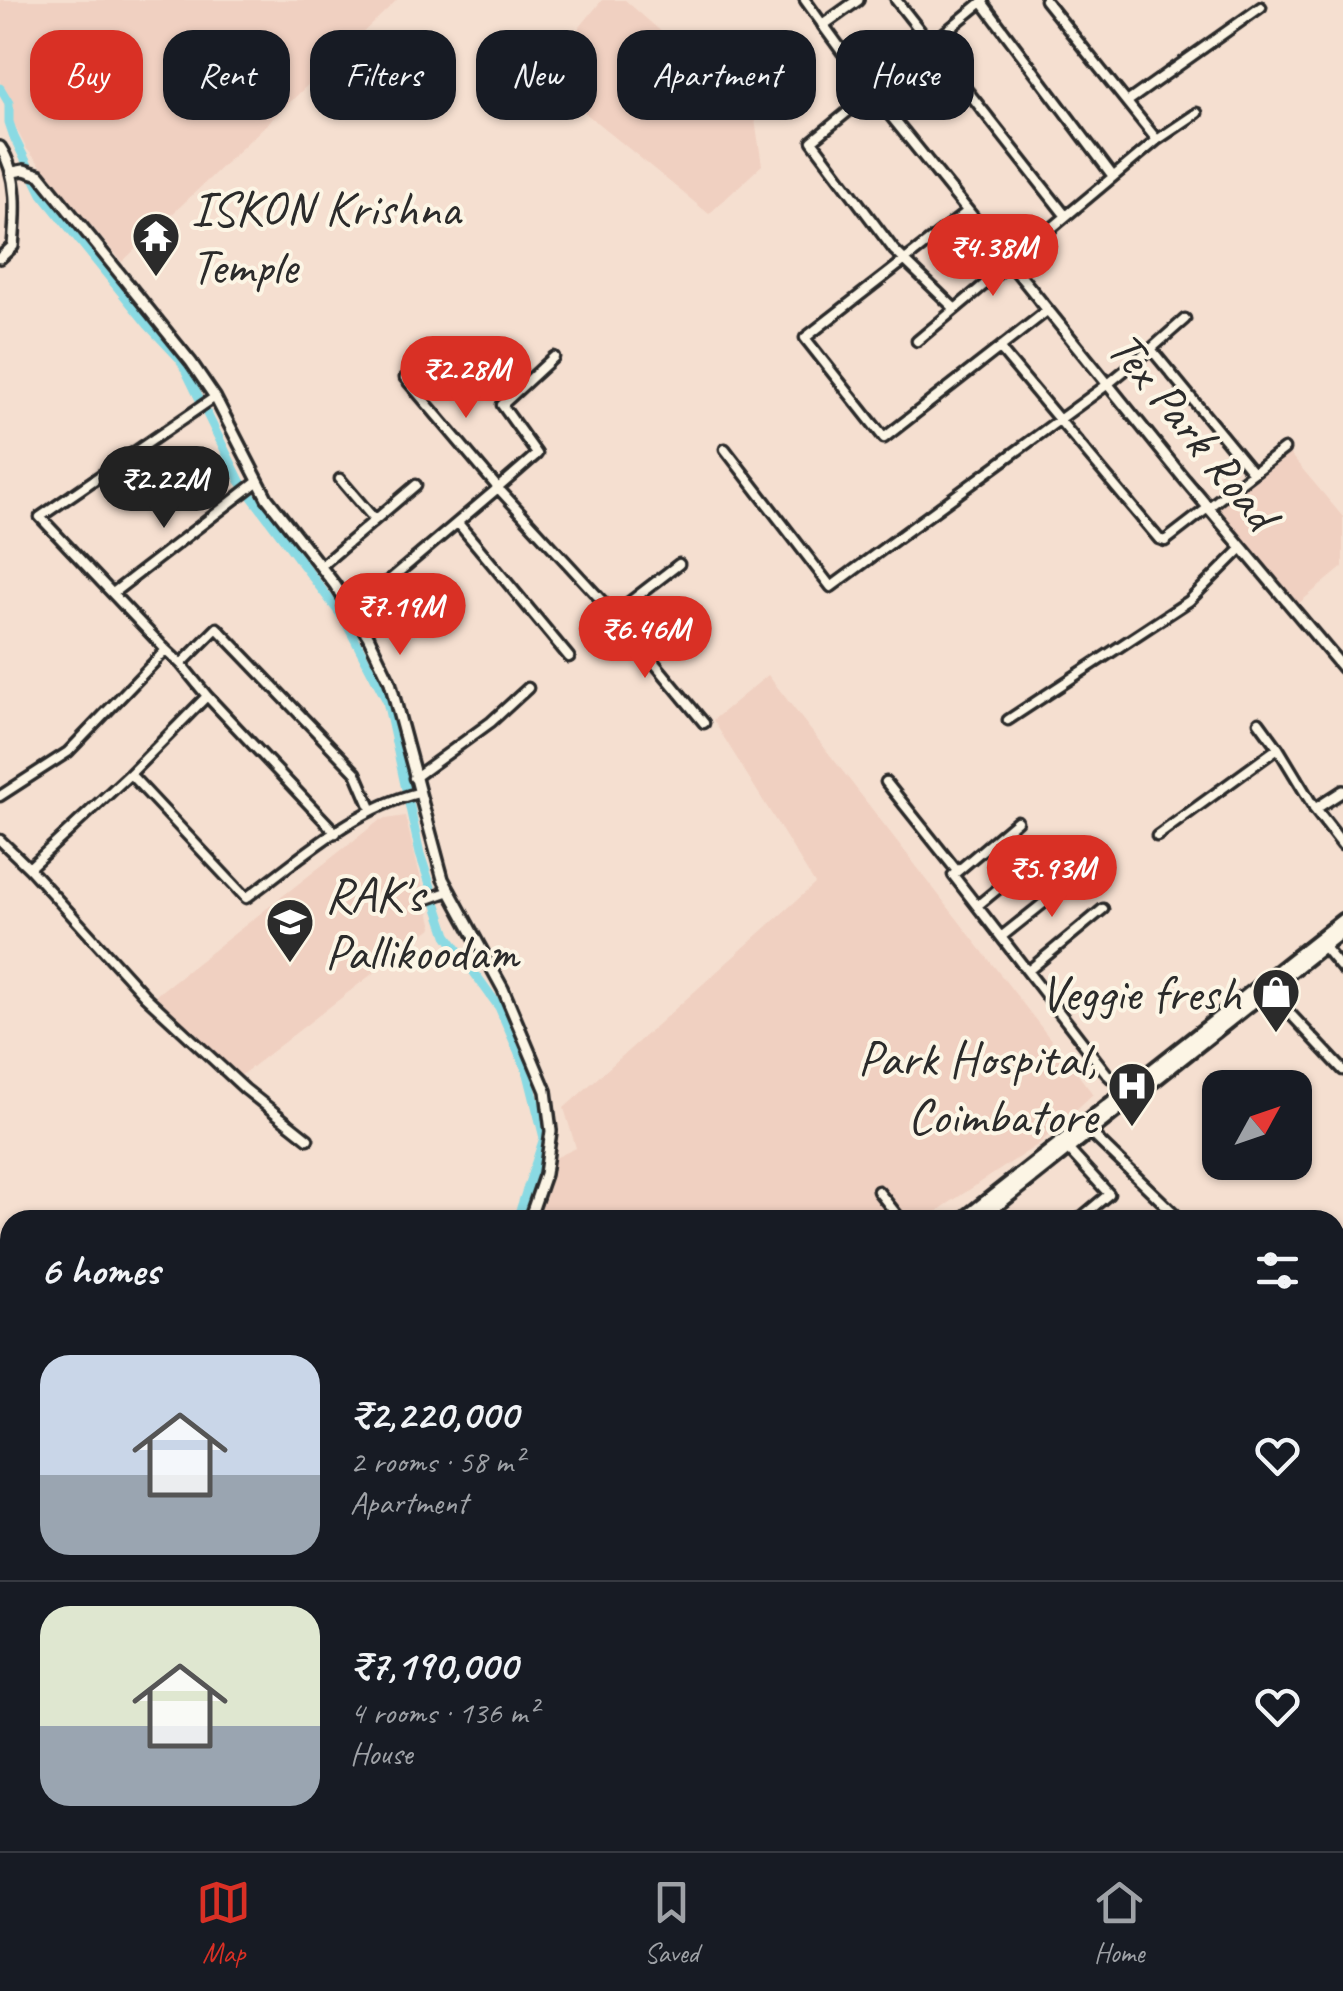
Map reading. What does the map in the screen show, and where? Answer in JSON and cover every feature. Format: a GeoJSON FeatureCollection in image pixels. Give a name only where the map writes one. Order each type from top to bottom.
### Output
{"type":"FeatureCollection","features":[{"type":"Feature","properties":{"kind":"main road"},"geometry":{"type":"LineString","coordinates":[[991,1210],[1343,920]]}},
{"type":"Feature","properties":{"kind":"main road"},"geometry":{"type":"LineString","coordinates":[[976,1210],[1343,930]]}},
{"type":"Feature","properties":{"kind":"street","name":"Tex Park Road"},"geometry":{"type":"LineString","coordinates":[[805,0],[836,42]]}},
{"type":"Feature","properties":{"kind":"street"},"geometry":{"type":"LineString","coordinates":[[824,25],[858,0]]}},
{"type":"Feature","properties":{"kind":"street"},"geometry":{"type":"LineString","coordinates":[[896,0],[918,30]]}},
{"type":"Feature","properties":{"kind":"street"},"geometry":{"type":"LineString","coordinates":[[1045,0],[1157,140]]}},
{"type":"Feature","properties":{"kind":"street"},"geometry":{"type":"LineString","coordinates":[[950,30],[983,1],[1112,175]]}},
{"type":"Feature","properties":{"kind":"street"},"geometry":{"type":"LineString","coordinates":[[1128,102],[1261,7]]}},
{"type":"Feature","properties":{"kind":"street"},"geometry":{"type":"LineString","coordinates":[[974,102],[1065,215]]}},
{"type":"Feature","properties":{"kind":"street"},"geometry":{"type":"LineString","coordinates":[[916,341],[1112,175],[1197,113]]}},
{"type":"Feature","properties":{"kind":"street"},"geometry":{"type":"LineString","coordinates":[[836,120],[812,141],[906,262],[953,307]]}},
{"type":"Feature","properties":{"kind":"street","name":"Tex Park Road"},"geometry":{"type":"LineString","coordinates":[[893,120],[1343,668]]}},
{"type":"Feature","properties":{"kind":"street"},"geometry":{"type":"LineString","coordinates":[[0,147],[18,171],[13,246],[0,258]]}},
{"type":"Feature","properties":{"kind":"street"},"geometry":{"type":"LineString","coordinates":[[18,171],[40,174],[191,362],[255,484],[321,566],[352,612],[390,682],[445,893],[503,989],[546,1091],[552,1130],[545,1174],[532,1210]]}},
{"type":"Feature","properties":{"kind":"street"},"geometry":{"type":"LineString","coordinates":[[968,212],[805,338],[884,438],[1048,310]]}},
{"type":"Feature","properties":{"kind":"street"},"geometry":{"type":"LineString","coordinates":[[725,449],[831,587],[1108,384],[1185,319]]}},
{"type":"Feature","properties":{"kind":"street"},"geometry":{"type":"LineString","coordinates":[[1000,349],[1164,541],[1284,449]]}},
{"type":"Feature","properties":{"kind":"street"},"geometry":{"type":"LineString","coordinates":[[1150,349],[1253,473]]}},
{"type":"Feature","properties":{"kind":"street"},"geometry":{"type":"LineString","coordinates":[[352,612],[537,454],[502,405],[554,357]]}},
{"type":"Feature","properties":{"kind":"street"},"geometry":{"type":"LineString","coordinates":[[405,378],[498,488],[614,614],[704,723]]}},
{"type":"Feature","properties":{"kind":"street"},"geometry":{"type":"LineString","coordinates":[[212,398],[40,517],[336,833]]}},
{"type":"Feature","properties":{"kind":"street"},"geometry":{"type":"LineString","coordinates":[[340,479],[375,520]]}},
{"type":"Feature","properties":{"kind":"street"},"geometry":{"type":"LineString","coordinates":[[112,594],[255,484]]}},
{"type":"Feature","properties":{"kind":"street"},"geometry":{"type":"LineString","coordinates":[[321,566],[416,485]]}},
{"type":"Feature","properties":{"kind":"street"},"geometry":{"type":"LineString","coordinates":[[458,523],[569,657]]}},
{"type":"Feature","properties":{"kind":"street"},"geometry":{"type":"LineString","coordinates":[[1008,720],[1188,602],[1242,548]]}},
{"type":"Feature","properties":{"kind":"street"},"geometry":{"type":"LineString","coordinates":[[614,614],[679,564]]}},
{"type":"Feature","properties":{"kind":"street"},"geometry":{"type":"LineString","coordinates":[[181,664],[216,628],[356,773],[371,808]]}},
{"type":"Feature","properties":{"kind":"street"},"geometry":{"type":"LineString","coordinates":[[0,796],[68,752],[166,650]]}},
{"type":"Feature","properties":{"kind":"street"},"geometry":{"type":"LineString","coordinates":[[414,778],[491,722],[528,688]]}},
{"type":"Feature","properties":{"kind":"street"},"geometry":{"type":"LineString","coordinates":[[29,868],[208,696]]}},
{"type":"Feature","properties":{"kind":"street"},"geometry":{"type":"LineString","coordinates":[[1259,722],[1343,846]]}},
{"type":"Feature","properties":{"kind":"street"},"geometry":{"type":"LineString","coordinates":[[1157,836],[1278,748]]}},
{"type":"Feature","properties":{"kind":"street"},"geometry":{"type":"LineString","coordinates":[[130,774],[246,898],[371,808],[417,793]]}},
{"type":"Feature","properties":{"kind":"street"},"geometry":{"type":"LineString","coordinates":[[886,782],[957,871]]}},
{"type":"Feature","properties":{"kind":"street"},"geometry":{"type":"LineString","coordinates":[[1315,809],[1343,792]]}},
{"type":"Feature","properties":{"kind":"street"},"geometry":{"type":"LineString","coordinates":[[1017,820],[953,875],[1107,1074],[1129,1095]]}},
{"type":"Feature","properties":{"kind":"street"},"geometry":{"type":"LineString","coordinates":[[0,840],[145,996],[245,1089],[308,1139]]}},
{"type":"Feature","properties":{"kind":"street"},"geometry":{"type":"LineString","coordinates":[[977,906],[1054,842]]}},
{"type":"Feature","properties":{"kind":"street"},"geometry":{"type":"LineString","coordinates":[[1002,937],[1080,874]]}},
{"type":"Feature","properties":{"kind":"street"},"geometry":{"type":"LineString","coordinates":[[425,900],[445,893]]}},
{"type":"Feature","properties":{"kind":"street"},"geometry":{"type":"LineString","coordinates":[[1028,971],[1103,910]]}},
{"type":"Feature","properties":{"kind":"street"},"geometry":{"type":"LineString","coordinates":[[1323,946],[1343,970]]}},
{"type":"Feature","properties":{"kind":"street"},"geometry":{"type":"LineString","coordinates":[[1268,990],[1343,1070]]}},
{"type":"Feature","properties":{"kind":"street"},"geometry":{"type":"LineString","coordinates":[[1090,1132],[1171,1210]]}},
{"type":"Feature","properties":{"kind":"street"},"geometry":{"type":"LineString","coordinates":[[1068,1149],[1109,1194],[1090,1210]]}},
{"type":"Feature","properties":{"kind":"street"},"geometry":{"type":"LineString","coordinates":[[878,1192],[892,1210]]}},
{"type":"Feature","properties":{"kind":"shaded area"},"geometry":{"type":"Polygon","coordinates":[[[0,0],[397,0],[366,30],[310,30],[310,83],[290,102],[290,30],[163,30],[163,120],[271,120],[122,262],[26,148],[0,96],[0,0]]]}},
{"type":"Feature","properties":{"kind":"shaded area"},"geometry":{"type":"Polygon","coordinates":[[[602,0],[625,0],[659,30],[617,30],[617,120],[755,120],[762,165],[709,214],[594,120],[597,120],[597,30],[578,30],[602,0]]]}},
{"type":"Feature","properties":{"kind":"shaded area"},"geometry":{"type":"Polygon","coordinates":[[[1288,452],[1343,517],[1343,567],[1293,608],[1209,507],[1288,452]]]}},
{"type":"Feature","properties":{"kind":"shaded area"},"geometry":{"type":"Polygon","coordinates":[[[768,675],[1093,1094],[1039,1144],[940,1210],[541,1210],[555,1158],[576,1148],[564,1108],[815,884],[713,720],[768,675]]]}},
{"type":"Feature","properties":{"kind":"shaded area","name":"RAK's Pallikoodam"},"geometry":{"type":"Polygon","coordinates":[[[405,816],[433,927],[231,1083],[147,1002],[380,820],[405,816]]]}},
{"type":"Feature","properties":{"kind":"waterway"},"geometry":{"type":"LineString","coordinates":[[0,88],[9,103],[14,137],[42,194],[180,359],[240,481],[344,619],[387,701],[420,854],[447,935],[499,1007],[528,1074],[544,1138],[520,1210]]}},
{"type":"Feature","properties":{"kind":"place","name":"ISKON Krishna Temple"},"geometry":{"type":"Point","coordinates":[156,278]}},
{"type":"Feature","properties":{"kind":"place","name":"RAK's Pallikoodam"},"geometry":{"type":"Point","coordinates":[290,964]}},
{"type":"Feature","properties":{"kind":"place","name":"Veggie fresh"},"geometry":{"type":"Point","coordinates":[1276,1034]}},
{"type":"Feature","properties":{"kind":"place","name":"Park Hospital, Coimbatore"},"geometry":{"type":"Point","coordinates":[1132,1128]}}]}
